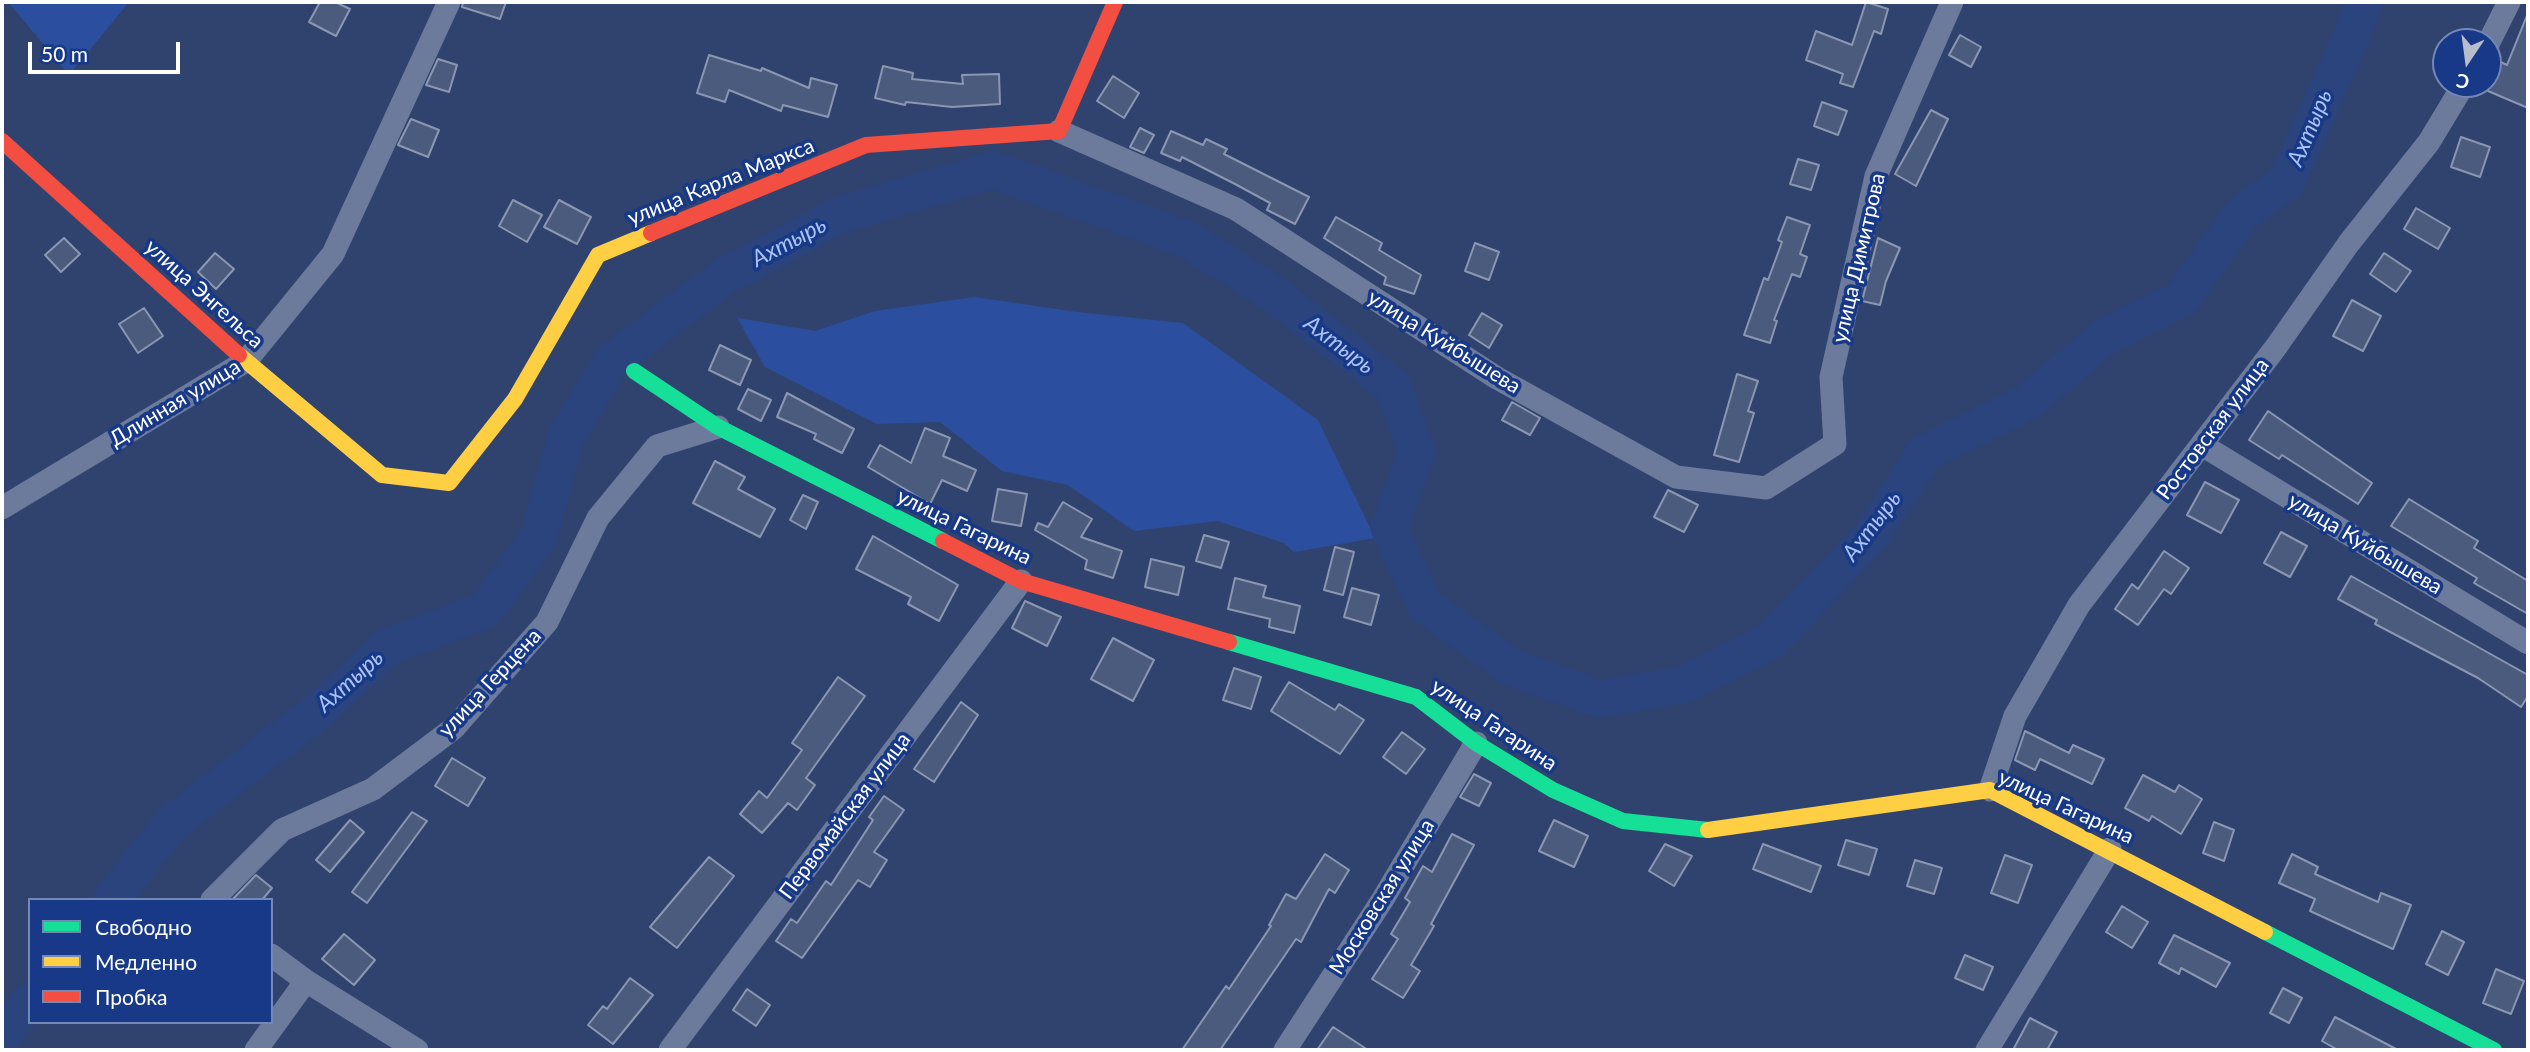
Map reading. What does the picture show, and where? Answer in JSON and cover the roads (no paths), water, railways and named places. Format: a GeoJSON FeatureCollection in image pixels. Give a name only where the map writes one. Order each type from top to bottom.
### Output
{"type":"FeatureCollection","features":[{"type":"Feature","properties":{"kind":"street","name":"Длинная улица"},"geometry":{"type":"LineString","coordinates":[[2,508],[246,361],[333,254],[449,2]]}},
{"type":"Feature","properties":{"kind":"street"},"geometry":{"type":"LineString","coordinates":[[1059,131],[1115,2]]}},
{"type":"Feature","properties":{"kind":"street","name":"улица Димитрова"},"geometry":{"type":"LineString","coordinates":[[1835,443],[1831,377],[1876,176],[1952,2]]}},
{"type":"Feature","properties":{"kind":"street"},"geometry":{"type":"LineString","coordinates":[[2496,28],[2509,2]]}},
{"type":"Feature","properties":{"kind":"street","name":"Ростовская улица"},"geometry":{"type":"LineString","coordinates":[[1990,790],[2015,716],[2079,605],[2202,445],[2349,243],[2429,142],[2456,98]]}},
{"type":"Feature","properties":{"kind":"street","name":"улица Куйбышева"},"geometry":{"type":"LineString","coordinates":[[1059,131],[1236,209],[1497,378],[1676,477],[1766,488],[1835,443]]}},
{"type":"Feature","properties":{"kind":"street","name":"улица Карла Маркса"},"geometry":{"type":"LineString","coordinates":[[382,475],[449,483],[515,399],[598,255],[866,145],[1059,131]]}},
{"type":"Feature","properties":{"kind":"street","name":"улица Энгельса"},"geometry":{"type":"LineString","coordinates":[[2,141],[246,361],[382,475]]}},
{"type":"Feature","properties":{"kind":"street","name":"улица Гагарина"},"geometry":{"type":"LineString","coordinates":[[634,372],[718,427],[1021,581],[1416,697],[1476,743],[1553,790],[1623,821],[1718,831],[1990,790],[2110,849],[2494,1050]]}},
{"type":"Feature","properties":{"kind":"street","name":"улица Герцена"},"geometry":{"type":"LineString","coordinates":[[214,898],[282,830],[373,789],[454,728],[547,622],[597,518],[657,446],[718,427]]}},
{"type":"Feature","properties":{"kind":"street","name":"улица Куйбышева"},"geometry":{"type":"LineString","coordinates":[[2202,445],[2528,643]]}},
{"type":"Feature","properties":{"kind":"street","name":"Первомайская улица"},"geometry":{"type":"LineString","coordinates":[[670,1050],[1021,581]]}},
{"type":"Feature","properties":{"kind":"street","name":"Московская улица"},"geometry":{"type":"LineString","coordinates":[[1285,1050],[1383,899],[1476,743]]}},
{"type":"Feature","properties":{"kind":"street"},"geometry":{"type":"LineString","coordinates":[[1987,1050],[2110,849]]}},
{"type":"Feature","properties":{"kind":"street"},"geometry":{"type":"LineString","coordinates":[[273,956],[306,981],[417,1050]]}},
{"type":"Feature","properties":{"kind":"street"},"geometry":{"type":"LineString","coordinates":[[256,1050],[306,981]]}},
{"type":"Feature","properties":{"kind":"waterway","name":"Ахтырь"},"geometry":{"type":"LineString","coordinates":[[113,898],[172,823],[312,716],[388,647],[485,610],[539,537],[566,436],[613,360],[725,276],[840,215],[993,170],[1187,239],[1271,292],[1393,386],[1417,452],[1389,528],[1425,605],[1511,667],[1599,699],[1685,684],[1771,641],[1871,536],[1925,453],[2026,403],[2106,336],[2182,298],[2242,214],[2287,181],[2364,2]]}},
{"type":"Feature","properties":{"kind":"waterway","name":"Ахтырь"},"geometry":{"type":"LineString","coordinates":[[2,1036],[28,1004]]}}]}
